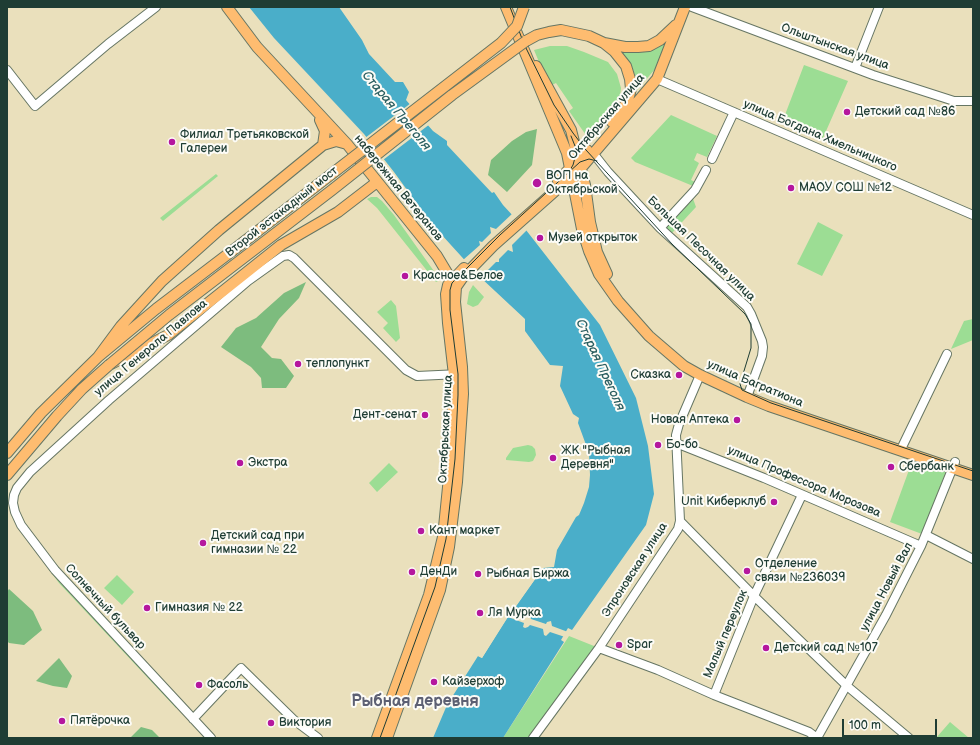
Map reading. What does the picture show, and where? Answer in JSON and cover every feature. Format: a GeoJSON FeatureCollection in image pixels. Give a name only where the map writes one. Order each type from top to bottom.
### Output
{"type":"FeatureCollection","features":[{"type":"Feature","properties":{"kind":"main road"},"geometry":{"type":"LineString","coordinates":[[227,7],[257,47],[314,109],[325,130],[323,145]]}},
{"type":"Feature","properties":{"kind":"main road","name":"улица Багратиона"},"geometry":{"type":"LineString","coordinates":[[506,7],[567,153],[582,229],[589,251],[600,274],[618,301],[649,336],[684,366],[769,406],[954,465],[973,468]]}},
{"type":"Feature","properties":{"kind":"main road","name":"улица Багратиона"},"geometry":{"type":"LineString","coordinates":[[511,7],[529,51],[571,130],[584,159],[585,185],[590,222],[598,252],[611,282],[653,332],[700,373]]}},
{"type":"Feature","properties":{"kind":"main road","name":"Второй эстакадный мост"},"geometry":{"type":"LineString","coordinates":[[7,453],[41,413],[98,357],[156,309],[501,43],[517,26],[524,7]]}},
{"type":"Feature","properties":{"kind":"main road","name":"Октябрьская улица"},"geometry":{"type":"LineString","coordinates":[[387,738],[440,590],[449,547],[457,482],[463,394],[459,374],[455,302],[457,280],[493,246],[516,221],[570,173],[625,118],[657,79],[686,7]]}},
{"type":"Feature","properties":{"kind":"main road","name":"Второй эстакадный мост"},"geometry":{"type":"LineString","coordinates":[[604,43],[625,47],[649,46],[666,36],[681,19]]}},
{"type":"Feature","properties":{"kind":"main road","name":"Второй эстакадный мост"},"geometry":{"type":"LineString","coordinates":[[7,475],[53,420],[82,389],[164,320],[452,95],[526,41],[549,32],[561,30],[574,32],[589,36],[604,43],[614,51],[626,66],[630,79],[631,89],[628,100],[620,113],[584,159]]}},
{"type":"Feature","properties":{"kind":"main road","name":"набережная Ветеранов"},"geometry":{"type":"LineString","coordinates":[[314,109],[347,144],[457,280]]}},
{"type":"Feature","properties":{"kind":"main road"},"geometry":{"type":"LineString","coordinates":[[98,357],[121,326],[162,281],[219,230],[323,145],[336,142],[347,144]]}},
{"type":"Feature","properties":{"kind":"main road"},"geometry":{"type":"LineString","coordinates":[[109,365],[168,335],[281,245],[338,212],[377,182]]}},
{"type":"Feature","properties":{"kind":"main road","name":"Октябрьская улица"},"geometry":{"type":"LineString","coordinates":[[378,738],[429,595],[443,537],[459,374]]}},
{"type":"Feature","properties":{"kind":"main road","name":"улица Багратиона"},"geometry":{"type":"LineString","coordinates":[[748,395],[903,445],[954,465],[973,475]]}},
{"type":"Feature","properties":{"kind":"street"},"geometry":{"type":"LineString","coordinates":[[7,70],[35,106],[108,44],[156,7]]}},
{"type":"Feature","properties":{"kind":"street","name":"Ольштынская улица"},"geometry":{"type":"LineString","coordinates":[[692,7],[855,68],[954,101],[973,101]]}},
{"type":"Feature","properties":{"kind":"street"},"geometry":{"type":"LineString","coordinates":[[855,68],[879,7]]}},
{"type":"Feature","properties":{"kind":"street","name":"улица Богдана Хмельницкого"},"geometry":{"type":"LineString","coordinates":[[657,79],[973,215]]}},
{"type":"Feature","properties":{"kind":"street"},"geometry":{"type":"LineString","coordinates":[[712,159],[734,112]]}},
{"type":"Feature","properties":{"kind":"street","name":"Большая Песочная улица"},"geometry":{"type":"LineString","coordinates":[[584,159],[608,172],[660,228],[746,307],[751,314],[763,347],[762,356],[748,395]]}},
{"type":"Feature","properties":{"kind":"street"},"geometry":{"type":"LineString","coordinates":[[660,228],[695,190],[706,170]]}},
{"type":"Feature","properties":{"kind":"street","name":"улица Генерала Павлова"},"geometry":{"type":"LineString","coordinates":[[13,503],[17,488],[30,472],[103,405],[248,281],[283,256],[289,255],[294,258],[406,370],[417,376],[459,374]]}},
{"type":"Feature","properties":{"kind":"street"},"geometry":{"type":"LineString","coordinates":[[903,445],[947,354]]}},
{"type":"Feature","properties":{"kind":"street","name":"Эпроновская улица"},"geometry":{"type":"LineString","coordinates":[[533,738],[599,648],[678,529],[680,521],[676,435],[700,373]]}},
{"type":"Feature","properties":{"kind":"street","name":"улица Профессора Морозова"},"geometry":{"type":"LineString","coordinates":[[676,443],[757,475],[802,496],[922,546]]}},
{"type":"Feature","properties":{"kind":"street","name":"улица Новый Вал"},"geometry":{"type":"LineString","coordinates":[[817,738],[886,615],[922,546],[954,465]]}},
{"type":"Feature","properties":{"kind":"street","name":"Малый переулок"},"geometry":{"type":"LineString","coordinates":[[714,694],[754,596],[802,496]]}},
{"type":"Feature","properties":{"kind":"street","name":"Солнечный бульвар"},"geometry":{"type":"LineString","coordinates":[[13,503],[13,507],[21,525],[63,580],[211,738]]}},
{"type":"Feature","properties":{"kind":"street"},"geometry":{"type":"LineString","coordinates":[[680,521],[754,596],[847,686],[909,738]]}},
{"type":"Feature","properties":{"kind":"street"},"geometry":{"type":"LineString","coordinates":[[926,535],[973,559]]}},
{"type":"Feature","properties":{"kind":"street","name":"Малый переулок"},"geometry":{"type":"LineString","coordinates":[[599,648],[658,670],[809,732],[817,738]]}},
{"type":"Feature","properties":{"kind":"street"},"geometry":{"type":"LineString","coordinates":[[193,718],[241,668],[294,720],[318,738]]}},
{"type":"Feature","properties":{"kind":"green space"},"geometry":{"type":"Polygon","coordinates":[[[668,41],[656,68],[637,90],[636,78],[631,64],[621,52],[637,53],[657,48],[668,41]]]}},
{"type":"Feature","properties":{"kind":"green space"},"geometry":{"type":"Polygon","coordinates":[[[550,46],[567,46],[608,62],[617,74],[621,88],[620,97],[610,116],[588,138],[569,111],[573,108],[556,83],[552,85],[542,69],[534,50],[550,46]]]}},
{"type":"Feature","properties":{"kind":"green space"},"geometry":{"type":"Polygon","coordinates":[[[804,65],[848,81],[823,138],[783,120],[804,65]]]}},
{"type":"Feature","properties":{"kind":"green space"},"geometry":{"type":"Polygon","coordinates":[[[671,115],[717,136],[707,157],[697,153],[694,160],[699,163],[691,180],[695,182],[693,186],[635,162],[631,158],[671,115]]]}},
{"type":"Feature","properties":{"kind":"green space"},"geometry":{"type":"Polygon","coordinates":[[[537,129],[532,165],[507,192],[488,175],[491,160],[512,141],[526,132],[537,129]]]}},
{"type":"Feature","properties":{"kind":"green space"},"geometry":{"type":"Polygon","coordinates":[[[216,174],[218,176],[163,221],[160,218],[216,174]]]}},
{"type":"Feature","properties":{"kind":"green space"},"geometry":{"type":"Polygon","coordinates":[[[692,196],[696,207],[672,233],[664,226],[692,196]]]}},
{"type":"Feature","properties":{"kind":"green space"},"geometry":{"type":"Polygon","coordinates":[[[377,197],[394,215],[436,274],[438,281],[436,282],[377,208],[367,199],[377,197]]]}},
{"type":"Feature","properties":{"kind":"green space"},"geometry":{"type":"Polygon","coordinates":[[[818,222],[843,235],[822,276],[797,264],[818,222]]]}},
{"type":"Feature","properties":{"kind":"green space"},"geometry":{"type":"Polygon","coordinates":[[[306,282],[299,298],[279,319],[261,347],[272,358],[281,359],[294,376],[286,388],[262,388],[261,378],[251,367],[221,347],[236,328],[256,318],[284,293],[306,282]]]}},
{"type":"Feature","properties":{"kind":"green space"},"geometry":{"type":"Polygon","coordinates":[[[473,285],[484,297],[478,305],[473,307],[467,304],[469,292],[473,285]]]}},
{"type":"Feature","properties":{"kind":"green space"},"geometry":{"type":"Polygon","coordinates":[[[391,300],[396,306],[400,338],[396,342],[383,328],[388,323],[377,312],[391,300]]]}},
{"type":"Feature","properties":{"kind":"green space"},"geometry":{"type":"Polygon","coordinates":[[[973,319],[973,340],[951,349],[964,321],[973,319]]]}},
{"type":"Feature","properties":{"kind":"green space"},"geometry":{"type":"Polygon","coordinates":[[[528,445],[535,449],[536,455],[533,461],[506,460],[513,448],[528,445]]]}},
{"type":"Feature","properties":{"kind":"green space"},"geometry":{"type":"Polygon","coordinates":[[[913,459],[946,471],[922,534],[890,522],[913,459]]]}},
{"type":"Feature","properties":{"kind":"green space"},"geometry":{"type":"Polygon","coordinates":[[[389,463],[398,472],[377,492],[369,483],[389,463]]]}},
{"type":"Feature","properties":{"kind":"green space"},"geometry":{"type":"Polygon","coordinates":[[[20,528],[62,584],[177,707],[176,708],[59,583],[19,529],[20,528]]]}},
{"type":"Feature","properties":{"kind":"green space"},"geometry":{"type":"Polygon","coordinates":[[[117,575],[134,592],[122,605],[104,588],[117,575]]]}},
{"type":"Feature","properties":{"kind":"green space"},"geometry":{"type":"Polygon","coordinates":[[[9,589],[33,611],[42,630],[24,645],[9,643],[7,641],[7,592],[9,589]]]}},
{"type":"Feature","properties":{"kind":"green space"},"geometry":{"type":"Polygon","coordinates":[[[569,636],[599,648],[533,738],[503,738],[569,636]]]}},
{"type":"Feature","properties":{"kind":"green space"},"geometry":{"type":"Polygon","coordinates":[[[59,658],[72,676],[67,688],[36,681],[59,658]]]}},
{"type":"Feature","properties":{"kind":"green space"},"geometry":{"type":"Polygon","coordinates":[[[950,722],[969,738],[936,738],[950,722]]]}},
{"type":"Feature","properties":{"kind":"green space"},"geometry":{"type":"Polygon","coordinates":[[[141,727],[152,730],[160,738],[130,738],[141,727]]]}},
{"type":"Feature","properties":{"kind":"water","name":"Старая Преголя"},"geometry":{"type":"Polygon","coordinates":[[[249,7],[339,7],[362,40],[369,54],[395,82],[403,82],[409,92],[406,100],[433,131],[447,141],[447,145],[492,193],[494,192],[503,205],[526,230],[600,325],[636,398],[648,446],[654,494],[646,525],[572,630],[568,628],[561,640],[564,642],[503,738],[433,738],[447,705],[478,656],[482,658],[505,621],[543,568],[554,567],[557,550],[576,517],[579,515],[584,503],[589,487],[589,453],[578,423],[579,418],[573,414],[560,386],[563,366],[550,365],[525,331],[525,319],[480,277],[431,223],[364,134],[274,38],[249,7]]]}},
{"type":"Feature","properties":{"kind":"pier"},"geometry":{"type":"Polygon","coordinates":[[[411,103],[430,124],[383,160],[365,138],[411,103]]]}},
{"type":"Feature","properties":{"kind":"pier"},"geometry":{"type":"Polygon","coordinates":[[[513,213],[528,229],[512,245],[513,252],[508,250],[499,259],[499,262],[496,262],[479,279],[463,260],[480,245],[479,241],[482,242],[491,233],[490,227],[496,229],[513,213]]]}},
{"type":"Feature","properties":{"kind":"pier"},"geometry":{"type":"Polygon","coordinates":[[[541,567],[543,568],[512,612],[526,617],[529,614],[531,619],[546,624],[547,622],[551,621],[552,626],[568,632],[565,637],[550,632],[546,636],[544,635],[543,629],[530,625],[525,628],[523,627],[524,623],[508,617],[482,658],[478,656],[481,655],[503,620],[541,567]]]}},
{"type":"Feature","properties":{"kind":"tram line"},"geometry":{"type":"LineString","coordinates":[[510,7],[524,44],[554,105],[586,150],[672,244],[745,314],[751,324],[751,348],[740,384],[742,390],[771,403],[973,471]]}},
{"type":"Feature","properties":{"kind":"tram line"},"geometry":{"type":"LineString","coordinates":[[570,170],[576,154],[571,136]]}},
{"type":"Feature","properties":{"kind":"tram line"},"geometry":{"type":"LineString","coordinates":[[380,738],[435,587],[446,539],[455,459],[458,395],[458,374],[450,310],[450,290],[452,283],[500,235],[580,162],[589,159],[597,161]]}},
{"type":"Feature","properties":{"kind":"place","name":"Детский сад №86"},"geometry":{"type":"Point","coordinates":[847,112]}},
{"type":"Feature","properties":{"kind":"place","name":"Филиал Третьяковской Галереи"},"geometry":{"type":"Point","coordinates":[172,142]}},
{"type":"Feature","properties":{"kind":"place","name":"ВОП на Октябрьской"},"geometry":{"type":"Point","coordinates":[537,183]}},
{"type":"Feature","properties":{"kind":"place","name":"МАОУ СОШ №12"},"geometry":{"type":"Point","coordinates":[791,188]}},
{"type":"Feature","properties":{"kind":"place","name":"Музей открыток"},"geometry":{"type":"Point","coordinates":[540,238]}},
{"type":"Feature","properties":{"kind":"place","name":"Красное&Белое"},"geometry":{"type":"Point","coordinates":[405,276]}},
{"type":"Feature","properties":{"kind":"place","name":"теплопункт"},"geometry":{"type":"Point","coordinates":[298,364]}},
{"type":"Feature","properties":{"kind":"place","name":"Сказка"},"geometry":{"type":"Point","coordinates":[679,375]}},
{"type":"Feature","properties":{"kind":"place","name":"Дент-сенат"},"geometry":{"type":"Point","coordinates":[425,415]}},
{"type":"Feature","properties":{"kind":"place","name":"Новая Аптека"},"geometry":{"type":"Point","coordinates":[737,420]}},
{"type":"Feature","properties":{"kind":"place","name":"Бо-бо"},"geometry":{"type":"Point","coordinates":[658,445]}},
{"type":"Feature","properties":{"kind":"place","name":"ЖК \"Рыбная Деревня\""},"geometry":{"type":"Point","coordinates":[553,458]}},
{"type":"Feature","properties":{"kind":"place","name":"Экстра"},"geometry":{"type":"Point","coordinates":[240,463]}},
{"type":"Feature","properties":{"kind":"place","name":"Сбербанк"},"geometry":{"type":"Point","coordinates":[891,467]}},
{"type":"Feature","properties":{"kind":"place","name":"Unit Киберклуб"},"geometry":{"type":"Point","coordinates":[774,502]}},
{"type":"Feature","properties":{"kind":"place","name":"Кант маркет"},"geometry":{"type":"Point","coordinates":[421,531]}},
{"type":"Feature","properties":{"kind":"place","name":"Детский сад при гимназии № 22"},"geometry":{"type":"Point","coordinates":[203,543]}},
{"type":"Feature","properties":{"kind":"place","name":"Отделение связи №236039"},"geometry":{"type":"Point","coordinates":[747,571]}},
{"type":"Feature","properties":{"kind":"place","name":"ДенДи"},"geometry":{"type":"Point","coordinates":[412,572]}},
{"type":"Feature","properties":{"kind":"place","name":"Рыбная Биржа"},"geometry":{"type":"Point","coordinates":[478,574]}},
{"type":"Feature","properties":{"kind":"place","name":"Гимназия № 22"},"geometry":{"type":"Point","coordinates":[147,608]}},
{"type":"Feature","properties":{"kind":"place","name":"Ля Мурка"},"geometry":{"type":"Point","coordinates":[480,613]}},
{"type":"Feature","properties":{"kind":"place","name":"Spar"},"geometry":{"type":"Point","coordinates":[619,645]}},
{"type":"Feature","properties":{"kind":"place","name":"Детский сад №107"},"geometry":{"type":"Point","coordinates":[766,648]}},
{"type":"Feature","properties":{"kind":"place","name":"Кайзерхоф"},"geometry":{"type":"Point","coordinates":[434,682]}},
{"type":"Feature","properties":{"kind":"place","name":"Фасоль"},"geometry":{"type":"Point","coordinates":[199,685]}},
{"type":"Feature","properties":{"kind":"place","name":"Пятёрочка"},"geometry":{"type":"Point","coordinates":[62,721]}},
{"type":"Feature","properties":{"kind":"place","name":"Виктория"},"geometry":{"type":"Point","coordinates":[271,723]}},
{"type":"Feature","properties":{"kind":"district","name":"Рыбная деревня"},"geometry":{"type":"Point","coordinates":[415,702]}}]}
